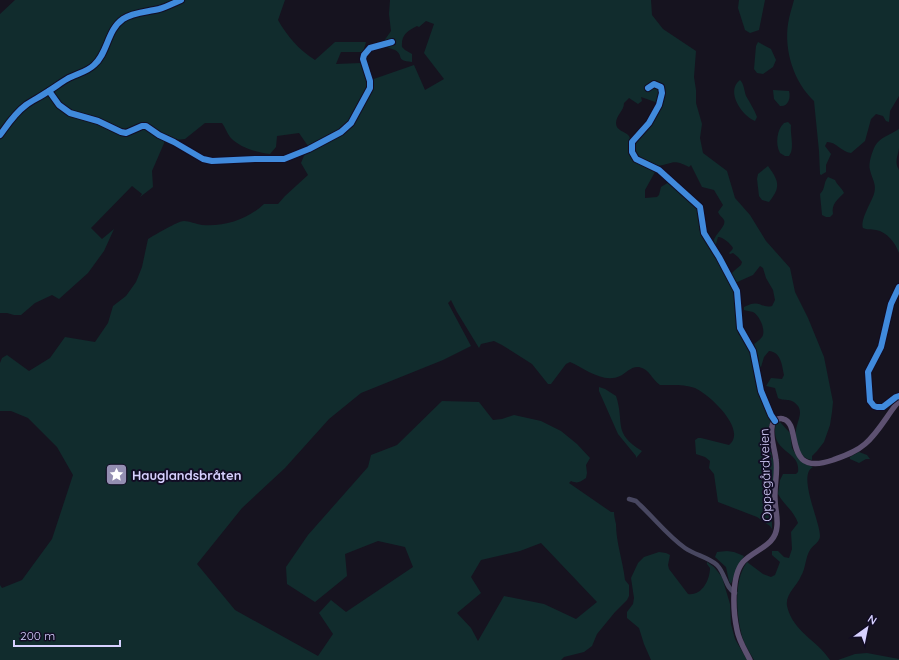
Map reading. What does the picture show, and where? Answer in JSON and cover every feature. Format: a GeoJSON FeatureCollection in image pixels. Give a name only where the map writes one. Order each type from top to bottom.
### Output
{"type":"FeatureCollection","features":[{"type":"Feature","properties":{"kind":"main road","name":"Oppegårdveien"},"geometry":{"type":"LineString","coordinates":[[750,660],[741,643],[737,630],[735,612],[736,578],[740,566],[749,557],[768,544],[774,537],[777,530],[778,524],[774,497],[777,464],[772,429],[775,421],[782,418],[788,422],[798,454],[807,462],[819,464],[844,456],[862,446],[872,437],[899,401]]}},
{"type":"Feature","properties":{"kind":"street"},"geometry":{"type":"LineString","coordinates":[[0,135],[13,117],[25,106],[49,92],[59,105],[70,113],[98,121],[126,133],[142,126],[146,126],[159,136],[174,142],[203,159],[212,161],[284,159],[310,149],[341,132],[351,122],[370,88],[370,81],[363,59],[364,55],[370,48],[392,42]]}},
{"type":"Feature","properties":{"kind":"street"},"geometry":{"type":"LineString","coordinates":[[648,88],[654,84],[661,88],[662,93],[660,101],[649,123],[632,142],[632,154],[638,160],[659,170],[700,207],[704,234],[719,257],[737,291],[740,328],[754,354],[761,391],[775,421]]}},
{"type":"Feature","properties":{"kind":"street"},"geometry":{"type":"LineString","coordinates":[[899,287],[891,304],[880,347],[868,372],[870,401],[874,406],[877,408],[883,407],[899,396]]}},
{"type":"Feature","properties":{"kind":"street"},"geometry":{"type":"LineString","coordinates":[[629,499],[640,504],[685,548],[715,563],[724,575],[730,590],[735,593]]}},
{"type":"Feature","properties":{"kind":"green space"},"geometry":{"type":"Polygon","coordinates":[[[15,0],[285,0],[278,20],[285,32],[294,42],[315,60],[335,42],[366,42],[363,52],[341,52],[336,64],[361,63],[368,81],[414,65],[425,90],[444,79],[424,53],[434,24],[426,21],[419,27],[417,26],[405,34],[402,47],[412,54],[412,62],[401,59],[398,52],[383,44],[391,31],[389,14],[390,0],[651,0],[652,15],[663,29],[696,51],[694,77],[696,103],[702,124],[700,138],[703,153],[727,171],[735,198],[750,215],[766,241],[790,268],[795,292],[808,318],[824,357],[833,402],[830,425],[824,442],[812,456],[812,460],[804,456],[799,449],[796,439],[796,430],[800,415],[798,406],[791,401],[778,398],[775,388],[766,386],[771,378],[782,379],[784,375],[782,363],[776,354],[769,351],[764,357],[761,367],[759,366],[759,360],[754,344],[761,339],[763,335],[762,325],[753,312],[744,310],[744,307],[754,303],[768,307],[772,306],[775,300],[773,290],[766,278],[763,268],[760,266],[753,275],[735,283],[731,274],[741,265],[742,262],[733,253],[729,253],[733,248],[724,239],[718,237],[716,244],[718,252],[713,245],[715,237],[724,225],[724,220],[718,212],[723,205],[714,190],[702,187],[691,165],[689,167],[673,162],[657,166],[645,161],[636,153],[633,144],[661,104],[641,97],[642,101],[638,104],[629,98],[624,103],[624,106],[616,120],[616,126],[629,136],[631,153],[635,161],[655,172],[645,190],[645,198],[657,197],[661,187],[669,182],[698,205],[701,225],[699,230],[735,289],[738,332],[739,335],[743,336],[751,349],[761,394],[771,421],[768,438],[775,467],[772,499],[772,529],[757,517],[718,502],[714,474],[709,468],[710,461],[705,457],[696,454],[695,440],[701,438],[729,445],[734,438],[734,431],[724,413],[709,397],[695,388],[687,386],[660,385],[646,370],[639,367],[631,369],[620,376],[607,378],[600,377],[570,362],[566,364],[551,384],[548,384],[532,364],[502,345],[494,341],[481,344],[479,348],[451,300],[448,303],[471,346],[443,360],[361,393],[329,419],[285,468],[242,508],[197,564],[235,610],[318,656],[333,634],[319,613],[331,600],[346,612],[413,567],[405,547],[378,541],[345,554],[347,576],[315,602],[287,584],[286,567],[308,535],[368,467],[371,455],[397,445],[442,401],[479,402],[493,420],[514,415],[541,421],[561,431],[577,444],[590,458],[586,465],[586,478],[579,482],[571,481],[569,483],[611,512],[614,512],[625,580],[629,585],[629,596],[627,600],[597,634],[592,646],[584,652],[564,657],[561,660],[0,660],[0,585],[2,588],[22,580],[52,539],[73,475],[57,447],[28,418],[11,411],[0,411],[0,363],[2,358],[7,355],[29,371],[50,358],[65,337],[95,342],[108,323],[113,306],[126,296],[136,282],[142,267],[148,239],[166,228],[184,221],[202,225],[219,225],[243,218],[264,204],[278,204],[308,175],[301,163],[308,146],[299,133],[277,136],[276,147],[270,154],[254,151],[243,147],[234,141],[222,123],[205,123],[185,139],[165,141],[152,171],[153,187],[140,197],[142,194],[132,186],[91,228],[102,239],[114,229],[104,251],[88,273],[59,299],[52,295],[35,303],[21,315],[0,313],[0,14],[15,0]],[[541,543],[520,551],[481,560],[471,577],[481,593],[457,613],[471,628],[478,641],[504,596],[544,604],[576,619],[597,602],[541,543]]]}},
{"type":"Feature","properties":{"kind":"green space"},"geometry":{"type":"Polygon","coordinates":[[[739,0],[765,0],[759,30],[750,33],[745,30],[738,8],[739,0]]]}},
{"type":"Feature","properties":{"kind":"green space"},"geometry":{"type":"Polygon","coordinates":[[[794,0],[899,0],[899,96],[890,111],[889,122],[886,121],[883,116],[876,114],[871,119],[865,141],[851,153],[844,151],[830,142],[827,142],[825,146],[831,154],[826,165],[826,172],[821,175],[814,101],[801,85],[792,66],[789,55],[787,34],[794,0]]]}},
{"type":"Feature","properties":{"kind":"green space"},"geometry":{"type":"Polygon","coordinates":[[[758,42],[771,49],[776,60],[773,67],[763,74],[757,73],[754,69],[756,46],[758,42]]]}},
{"type":"Feature","properties":{"kind":"green space"},"geometry":{"type":"Polygon","coordinates":[[[740,80],[746,96],[757,117],[755,121],[745,114],[737,103],[734,90],[740,80]]]}},
{"type":"Feature","properties":{"kind":"green space"},"geometry":{"type":"Polygon","coordinates":[[[773,90],[789,91],[790,94],[787,104],[780,106],[774,99],[773,90]]]}},
{"type":"Feature","properties":{"kind":"green space"},"geometry":{"type":"Polygon","coordinates":[[[788,122],[791,125],[792,150],[789,156],[785,156],[780,153],[778,149],[778,133],[784,123],[788,122]]]}},
{"type":"Feature","properties":{"kind":"green space"},"geometry":{"type":"Polygon","coordinates":[[[899,129],[897,162],[899,170],[899,253],[893,241],[887,235],[880,231],[863,228],[862,225],[864,216],[873,198],[875,190],[875,184],[870,167],[873,151],[880,140],[899,129]]]}},
{"type":"Feature","properties":{"kind":"green space"},"geometry":{"type":"Polygon","coordinates":[[[768,166],[777,184],[773,197],[769,202],[762,200],[759,196],[757,179],[758,174],[768,166]]]}},
{"type":"Feature","properties":{"kind":"green space"},"geometry":{"type":"Polygon","coordinates":[[[828,177],[835,180],[844,193],[834,205],[833,214],[830,217],[826,217],[822,215],[820,194],[828,177]]]}},
{"type":"Feature","properties":{"kind":"green space"},"geometry":{"type":"Polygon","coordinates":[[[599,387],[616,396],[623,433],[633,445],[642,451],[636,458],[618,434],[599,391],[599,387]]]}},
{"type":"Feature","properties":{"kind":"green space"},"geometry":{"type":"Polygon","coordinates":[[[780,422],[790,433],[792,448],[796,455],[805,464],[813,467],[809,472],[807,479],[810,499],[820,536],[819,540],[808,553],[803,573],[788,598],[787,606],[794,623],[825,653],[830,660],[754,660],[741,632],[737,596],[743,569],[747,562],[763,574],[771,577],[775,575],[780,562],[772,555],[772,551],[778,551],[784,557],[789,558],[792,549],[791,532],[798,523],[794,515],[778,494],[780,480],[783,474],[796,474],[798,472],[798,465],[795,459],[781,446],[777,440],[775,433],[776,423],[780,422]]]}},
{"type":"Feature","properties":{"kind":"green space"},"geometry":{"type":"Polygon","coordinates":[[[859,452],[867,455],[870,459],[866,459],[859,463],[850,459],[850,457],[859,452]]]}},
{"type":"Feature","properties":{"kind":"green space"},"geometry":{"type":"Polygon","coordinates":[[[727,551],[744,556],[736,570],[731,584],[726,567],[715,557],[717,552],[727,551]]]}},
{"type":"Feature","properties":{"kind":"green space"},"geometry":{"type":"Polygon","coordinates":[[[659,552],[670,555],[668,565],[669,569],[688,594],[693,594],[701,590],[707,582],[710,568],[707,562],[714,567],[722,577],[730,604],[731,624],[735,639],[747,660],[651,660],[639,628],[627,618],[627,612],[633,604],[634,598],[631,578],[638,563],[644,557],[659,552]]]}},
{"type":"Feature","properties":{"kind":"green space"},"geometry":{"type":"Polygon","coordinates":[[[867,653],[899,660],[838,660],[855,654],[867,653]]]}},
{"type":"Feature","properties":{"kind":"cycle path"},"geometry":{"type":"LineString","coordinates":[[0,135],[15,115],[26,105],[67,79],[94,65],[99,60],[110,35],[123,19],[136,14],[162,8],[181,0]]}},
{"type":"Feature","properties":{"kind":"cycle path"},"geometry":{"type":"LineString","coordinates":[[49,91],[59,105],[70,113],[98,121],[126,133],[142,126],[146,126],[159,135],[203,159],[212,161],[284,159],[309,149],[341,132],[351,123],[370,88],[370,81],[363,59],[364,55],[370,48],[392,42]]}},
{"type":"Feature","properties":{"kind":"cycle path"},"geometry":{"type":"LineString","coordinates":[[648,88],[654,84],[661,87],[662,93],[659,105],[649,123],[632,142],[632,152],[636,159],[659,170],[700,207],[704,233],[737,291],[740,328],[753,351],[761,391],[775,421]]}},
{"type":"Feature","properties":{"kind":"cycle path"},"geometry":{"type":"LineString","coordinates":[[899,287],[891,304],[881,347],[868,372],[870,401],[874,406],[883,407],[899,396]]}},
{"type":"Feature","properties":{"kind":"place","name":"Hauglandsbråten"},"geometry":{"type":"Point","coordinates":[117,475]}}]}
